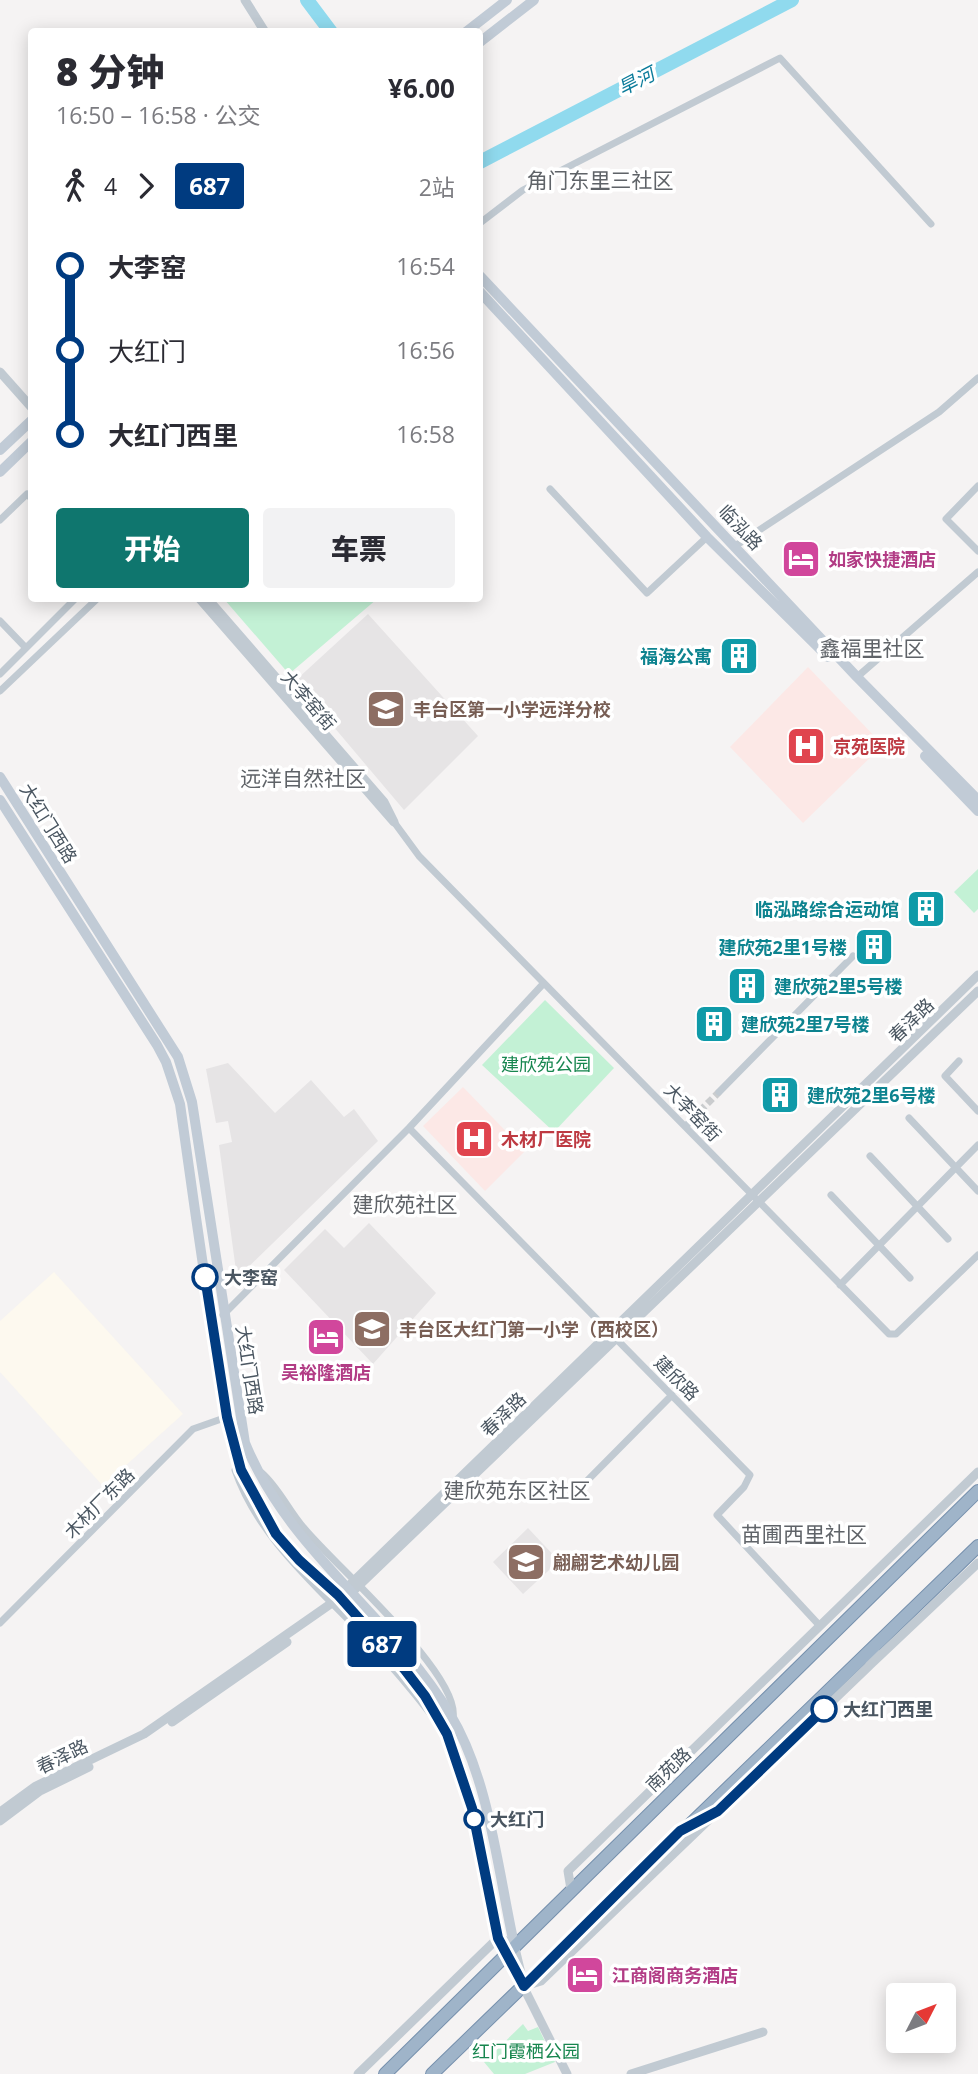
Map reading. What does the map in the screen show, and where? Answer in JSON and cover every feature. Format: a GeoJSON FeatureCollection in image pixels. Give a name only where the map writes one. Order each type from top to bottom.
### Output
{"type":"FeatureCollection","features":[{"type":"Feature","properties":{"kind":"highway","name":"南苑路"},"geometry":{"type":"LineString","coordinates":[[385,2074],[510,1948],[978,1491]]}},
{"type":"Feature","properties":{"kind":"highway"},"geometry":{"type":"LineString","coordinates":[[434,2073],[680,1831],[978,1546]]}},
{"type":"Feature","properties":{"kind":"main road"},"geometry":{"type":"LineString","coordinates":[[471,28],[507,0]]}},
{"type":"Feature","properties":{"kind":"main road"},"geometry":{"type":"LineString","coordinates":[[483,40],[534,0]]}},
{"type":"Feature","properties":{"kind":"main road","name":"临泓路"},"geometry":{"type":"LineString","coordinates":[[483,279],[857,677],[978,800]]}},
{"type":"Feature","properties":{"kind":"main road","name":"临泓路"},"geometry":{"type":"LineString","coordinates":[[483,295],[707,537],[978,811]]}},
{"type":"Feature","properties":{"kind":"main road"},"geometry":{"type":"LineString","coordinates":[[0,450],[28,424]]}},
{"type":"Feature","properties":{"kind":"main road"},"geometry":{"type":"LineString","coordinates":[[0,472],[28,445]]}},
{"type":"Feature","properties":{"kind":"main road","name":"大红门西路"},"geometry":{"type":"LineString","coordinates":[[0,778],[178,1057],[192,1102],[245,1443],[255,1466],[289,1523],[419,1687],[447,1734],[472,1808],[498,1938],[510,1948]]}},
{"type":"Feature","properties":{"kind":"main road","name":"大红门西路"},"geometry":{"type":"LineString","coordinates":[[0,800],[166,1062],[180,1104],[227,1417],[239,1463],[256,1502],[277,1538],[345,1594],[430,1684],[453,1719],[475,1772],[510,1948]]}},
{"type":"Feature","properties":{"kind":"street"},"geometry":{"type":"LineString","coordinates":[[245,0],[262,28]]}},
{"type":"Feature","properties":{"kind":"street"},"geometry":{"type":"LineString","coordinates":[[483,221],[523,191],[780,58],[931,223]]}},
{"type":"Feature","properties":{"kind":"street"},"geometry":{"type":"LineString","coordinates":[[0,372],[28,404]]}},
{"type":"Feature","properties":{"kind":"street"},"geometry":{"type":"LineString","coordinates":[[735,546],[939,412],[978,378]]}},
{"type":"Feature","properties":{"kind":"street"},"geometry":{"type":"LineString","coordinates":[[978,486],[946,519],[978,551]]}},
{"type":"Feature","properties":{"kind":"street"},"geometry":{"type":"LineString","coordinates":[[550,489],[647,593],[707,537]]}},
{"type":"Feature","properties":{"kind":"street"},"geometry":{"type":"LineString","coordinates":[[0,520],[28,495]]}},
{"type":"Feature","properties":{"kind":"street"},"geometry":{"type":"LineString","coordinates":[[857,677],[978,572]]}},
{"type":"Feature","properties":{"kind":"street"},"geometry":{"type":"LineString","coordinates":[[0,674],[72,602]]}},
{"type":"Feature","properties":{"kind":"street"},"geometry":{"type":"LineString","coordinates":[[0,691],[94,602]]}},
{"type":"Feature","properties":{"kind":"street","name":"大李窑街"},"geometry":{"type":"LineString","coordinates":[[202,602],[394,822],[418,856],[889,1334],[897,1334],[978,1255]]}},
{"type":"Feature","properties":{"kind":"street","name":"大李窑街"},"geometry":{"type":"LineString","coordinates":[[209,602],[384,802],[394,822]]}},
{"type":"Feature","properties":{"kind":"street"},"geometry":{"type":"LineString","coordinates":[[0,621],[26,648]]}},
{"type":"Feature","properties":{"kind":"street"},"geometry":{"type":"LineString","coordinates":[[719,1092],[853,957]]}},
{"type":"Feature","properties":{"kind":"street","name":"春泽路"},"geometry":{"type":"LineString","coordinates":[[0,1821],[40,1791],[147,1738],[239,1677],[345,1594],[473,1479],[613,1335],[754,1199],[978,975]]}},
{"type":"Feature","properties":{"kind":"street"},"geometry":{"type":"LineString","coordinates":[[223,1315],[410,1128],[544,983]]}},
{"type":"Feature","properties":{"kind":"street","name":"春泽路"},"geometry":{"type":"LineString","coordinates":[[754,1199],[978,991]]}},
{"type":"Feature","properties":{"kind":"street"},"geometry":{"type":"LineString","coordinates":[[959,1061],[945,1076],[978,1111]]}},
{"type":"Feature","properties":{"kind":"street"},"geometry":{"type":"LineString","coordinates":[[686,1126],[700,1111]]}},
{"type":"Feature","properties":{"kind":"street"},"geometry":{"type":"LineString","coordinates":[[909,1118],[978,1191]]}},
{"type":"Feature","properties":{"kind":"street","name":"建欣路"},"geometry":{"type":"LineString","coordinates":[[410,1128],[750,1475],[744,1487],[717,1514],[820,1626]]}},
{"type":"Feature","properties":{"kind":"street"},"geometry":{"type":"LineString","coordinates":[[840,1285],[978,1145]]}},
{"type":"Feature","properties":{"kind":"street"},"geometry":{"type":"LineString","coordinates":[[870,1156],[948,1239]]}},
{"type":"Feature","properties":{"kind":"street"},"geometry":{"type":"LineString","coordinates":[[831,1195],[910,1278]]}},
{"type":"Feature","properties":{"kind":"street"},"geometry":{"type":"LineString","coordinates":[[571,1497],[672,1395]]}},
{"type":"Feature","properties":{"kind":"street","name":"木材厂东路"},"geometry":{"type":"LineString","coordinates":[[0,1623],[193,1429],[227,1417]]}},
{"type":"Feature","properties":{"kind":"street"},"geometry":{"type":"LineString","coordinates":[[571,1889],[568,1871],[978,1472]]}},
{"type":"Feature","properties":{"kind":"street"},"geometry":{"type":"LineString","coordinates":[[524,1986],[541,1981],[978,1563]]}},
{"type":"Feature","properties":{"kind":"street","name":"春泽路"},"geometry":{"type":"LineString","coordinates":[[0,1812],[36,1786],[144,1734],[345,1594]]}},
{"type":"Feature","properties":{"kind":"street"},"geometry":{"type":"LineString","coordinates":[[869,1666],[877,1644]]}},
{"type":"Feature","properties":{"kind":"street"},"geometry":{"type":"LineString","coordinates":[[680,1831],[718,1811]]}},
{"type":"Feature","properties":{"kind":"street"},"geometry":{"type":"LineString","coordinates":[[358,2074],[498,1938]]}},
{"type":"Feature","properties":{"kind":"street"},"geometry":{"type":"LineString","coordinates":[[510,1948],[524,1986],[567,2074]]}},
{"type":"Feature","properties":{"kind":"street"},"geometry":{"type":"LineString","coordinates":[[631,2074],[763,2032]]}},
{"type":"Feature","properties":{"kind":"shaded area","name":"丰台区第一小学远洋分校"},"geometry":{"type":"Polygon","coordinates":[[[368,614],[478,736],[404,810],[295,681],[368,614]]]}},
{"type":"Feature","properties":{"kind":"shaded area","name":"京苑医院"},"geometry":{"type":"Polygon","coordinates":[[[808,667],[883,745],[803,823],[730,747],[808,667]]]}},
{"type":"Feature","properties":{"kind":"shaded area"},"geometry":{"type":"Polygon","coordinates":[[[228,1063],[275,1113],[311,1080],[344,1117],[354,1109],[378,1141],[237,1278],[219,1145],[232,1142],[228,1121],[216,1123],[206,1069],[228,1063]]]}},
{"type":"Feature","properties":{"kind":"shaded area","name":"木材厂医院"},"geometry":{"type":"Polygon","coordinates":[[[463,1087],[525,1151],[485,1191],[423,1126],[463,1087]]]}},
{"type":"Feature","properties":{"kind":"shaded area","name":"丰台区大红门第一小学（西校区）"},"geometry":{"type":"Polygon","coordinates":[[[369,1223],[436,1293],[373,1364],[284,1270],[325,1229],[344,1248],[369,1223]]]}},
{"type":"Feature","properties":{"kind":"shaded area"},"geometry":{"type":"Polygon","coordinates":[[[54,1272],[183,1414],[103,1486],[0,1372],[0,1321],[54,1272]]]}},
{"type":"Feature","properties":{"kind":"shaded area","name":"翩翩艺术幼儿园"},"geometry":{"type":"Polygon","coordinates":[[[528,1528],[559,1561],[523,1594],[493,1562],[528,1528]]]}},
{"type":"Feature","properties":{"kind":"green space"},"geometry":{"type":"Polygon","coordinates":[[[227,602],[373,602],[289,674],[227,602]]]}},
{"type":"Feature","properties":{"kind":"green space"},"geometry":{"type":"Polygon","coordinates":[[[978,869],[978,909],[974,913],[954,892],[978,869]]]}},
{"type":"Feature","properties":{"kind":"green space","name":"建欣苑公园"},"geometry":{"type":"Polygon","coordinates":[[[545,1000],[614,1068],[554,1132],[482,1065],[545,1000]]]}},
{"type":"Feature","properties":{"kind":"green space","name":"红门霞栖公园"},"geometry":{"type":"Polygon","coordinates":[[[523,2024],[528,2031],[538,2027],[555,2062],[525,2074],[494,2074],[484,2062],[523,2024]]]}},
{"type":"Feature","properties":{"kind":"waterway","name":"旱河"},"geometry":{"type":"LineString","coordinates":[[307,0],[328,28]]}},
{"type":"Feature","properties":{"kind":"waterway","name":"旱河"},"geometry":{"type":"LineString","coordinates":[[483,160],[792,0]]}},
{"type":"Feature","properties":{"kind":"tunnel"},"geometry":{"type":"LineString","coordinates":[[700,1111],[719,1092]]}},
{"type":"Feature","properties":{"kind":"bus line","name":"687"},"geometry":{"type":"LineString","coordinates":[[205,1277],[227,1417],[241,1470],[256,1502],[276,1534],[299,1560],[338,1595],[405,1670],[425,1696],[452,1742],[472,1808],[498,1938],[524,1986],[680,1831],[718,1811],[824,1709]]}},
{"type":"Feature","properties":{"kind":"place","name":"如家快捷酒店"},"geometry":{"type":"Point","coordinates":[801,559]}},
{"type":"Feature","properties":{"kind":"place","name":"福海公寓"},"geometry":{"type":"Point","coordinates":[739,656]}},
{"type":"Feature","properties":{"kind":"place","name":"丰台区第一小学远洋分校"},"geometry":{"type":"Point","coordinates":[386,709]}},
{"type":"Feature","properties":{"kind":"place","name":"京苑医院"},"geometry":{"type":"Point","coordinates":[806,746]}},
{"type":"Feature","properties":{"kind":"place","name":"临泓路综合运动馆"},"geometry":{"type":"Point","coordinates":[926,909]}},
{"type":"Feature","properties":{"kind":"place","name":"建欣苑2里1号楼"},"geometry":{"type":"Point","coordinates":[874,947]}},
{"type":"Feature","properties":{"kind":"place","name":"建欣苑2里5号楼"},"geometry":{"type":"Point","coordinates":[747,986]}},
{"type":"Feature","properties":{"kind":"place","name":"建欣苑2里7号楼"},"geometry":{"type":"Point","coordinates":[714,1024]}},
{"type":"Feature","properties":{"kind":"place","name":"建欣苑2里6号楼"},"geometry":{"type":"Point","coordinates":[780,1095]}},
{"type":"Feature","properties":{"kind":"place","name":"木材厂医院"},"geometry":{"type":"Point","coordinates":[474,1139]}},
{"type":"Feature","properties":{"kind":"place","name":"大李窑"},"geometry":{"type":"Point","coordinates":[205,1277]}},
{"type":"Feature","properties":{"kind":"place","name":"丰台区大红门第一小学（西校区）"},"geometry":{"type":"Point","coordinates":[372,1329]}},
{"type":"Feature","properties":{"kind":"place","name":"吴裕隆酒店"},"geometry":{"type":"Point","coordinates":[326,1337]}},
{"type":"Feature","properties":{"kind":"place","name":"翩翩艺术幼儿园"},"geometry":{"type":"Point","coordinates":[526,1562]}},
{"type":"Feature","properties":{"kind":"place","name":"大红门西里"},"geometry":{"type":"Point","coordinates":[824,1709]}},
{"type":"Feature","properties":{"kind":"place","name":"大红门"},"geometry":{"type":"Point","coordinates":[474,1819]}},
{"type":"Feature","properties":{"kind":"place","name":"江商阁商务酒店"},"geometry":{"type":"Point","coordinates":[585,1975]}},
{"type":"Feature","properties":{"kind":"district","name":"角门东里三社区"},"geometry":{"type":"Point","coordinates":[600,180]}},
{"type":"Feature","properties":{"kind":"district","name":"鑫福里社区"},"geometry":{"type":"Point","coordinates":[872,648]}},
{"type":"Feature","properties":{"kind":"district","name":"远洋自然社区"},"geometry":{"type":"Point","coordinates":[303,778]}},
{"type":"Feature","properties":{"kind":"district","name":"建欣苑社区"},"geometry":{"type":"Point","coordinates":[405,1204]}},
{"type":"Feature","properties":{"kind":"district","name":"建欣苑东区社区"},"geometry":{"type":"Point","coordinates":[517,1490]}},
{"type":"Feature","properties":{"kind":"district","name":"苗圃西里社区"},"geometry":{"type":"Point","coordinates":[804,1534]}}]}
